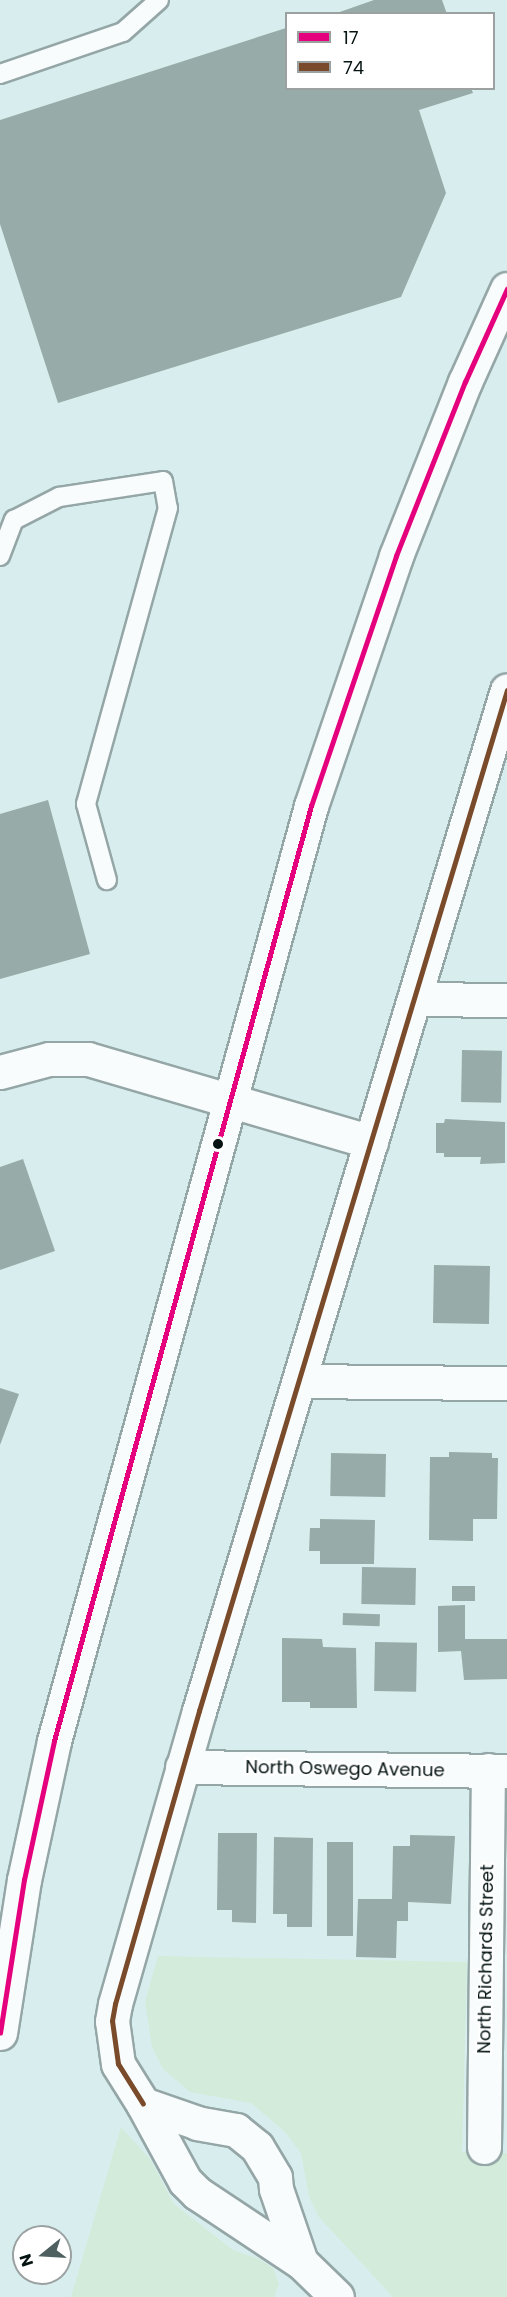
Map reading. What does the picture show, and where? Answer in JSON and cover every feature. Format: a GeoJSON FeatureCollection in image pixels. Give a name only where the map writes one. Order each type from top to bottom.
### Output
{"type":"FeatureCollection","features":[{"type":"Feature","properties":{"kind":"street"},"geometry":{"type":"LineString","coordinates":[[0,2033],[24,1880],[54,1741],[311,806],[366,639],[465,382],[507,289]]}},
{"type":"Feature","properties":{"kind":"street"},"geometry":{"type":"LineString","coordinates":[[317,2284],[197,2193],[177,2165],[118,2064],[112,2021],[182,1767],[507,690]]}},
{"type":"Feature","properties":{"kind":"street"},"geometry":{"type":"LineString","coordinates":[[414,999],[507,1000]]}},
{"type":"Feature","properties":{"kind":"street"},"geometry":{"type":"LineString","coordinates":[[0,1072],[49,1059],[88,1059],[371,1142]]}},
{"type":"Feature","properties":{"kind":"street"},"geometry":{"type":"LineString","coordinates":[[299,1381],[507,1383]]}},
{"type":"Feature","properties":{"kind":"street","name":"North Oswego Avenue"},"geometry":{"type":"LineString","coordinates":[[182,1767],[497,1771]]}},
{"type":"Feature","properties":{"kind":"street","name":"North Richards Street"},"geometry":{"type":"LineString","coordinates":[[484,2147],[497,1771]]}},
{"type":"Feature","properties":{"kind":"street"},"geometry":{"type":"LineString","coordinates":[[143,2104],[208,2125],[236,2130],[256,2147],[270,2164],[276,2189],[317,2284]]}},
{"type":"Feature","properties":{"kind":"street"},"geometry":{"type":"LineString","coordinates":[[177,2165],[183,2143],[208,2125]]}},
{"type":"Feature","properties":{"kind":"street"},"geometry":{"type":"LineString","coordinates":[[237,2222],[259,2214],[276,2189]]}},
{"type":"Feature","properties":{"kind":"lane"},"geometry":{"type":"LineString","coordinates":[[0,74],[123,32],[159,0]]}},
{"type":"Feature","properties":{"kind":"lane"},"geometry":{"type":"LineString","coordinates":[[0,556],[14,520],[59,497],[164,481],[168,508],[86,804],[106,880]]}},
{"type":"Feature","properties":{"kind":"green space"},"geometry":{"type":"Polygon","coordinates":[[[158,1956],[467,1962],[462,2152],[507,2153],[507,2297],[393,2297],[319,2217],[309,2197],[301,2153],[285,2132],[251,2103],[190,2092],[163,2069],[152,2047],[145,2002],[158,1956]]]}},
{"type":"Feature","properties":{"kind":"green space"},"geometry":{"type":"Polygon","coordinates":[[[121,2127],[150,2159],[174,2204],[233,2250],[259,2259],[273,2268],[279,2284],[274,2297],[71,2297],[121,2127]]]}},
{"type":"Feature","properties":{"kind":"building"},"geometry":{"type":"Polygon","coordinates":[[[374,0],[442,0],[446,12],[340,12],[374,0]]]}},
{"type":"Feature","properties":{"kind":"building"},"geometry":{"type":"Polygon","coordinates":[[[285,28],[285,90],[472,90],[473,93],[419,110],[446,193],[401,297],[58,403],[0,224],[0,120],[285,28]]]}},
{"type":"Feature","properties":{"kind":"building"},"geometry":{"type":"Polygon","coordinates":[[[48,800],[90,954],[0,979],[0,814],[48,800]]]}},
{"type":"Feature","properties":{"kind":"building"},"geometry":{"type":"Polygon","coordinates":[[[462,1050],[502,1051],[501,1103],[461,1102],[462,1050]]]}},
{"type":"Feature","properties":{"kind":"building"},"geometry":{"type":"Polygon","coordinates":[[[445,1119],[505,1122],[505,1163],[480,1164],[481,1157],[444,1157],[444,1153],[436,1153],[436,1123],[444,1123],[445,1119]]]}},
{"type":"Feature","properties":{"kind":"building"},"geometry":{"type":"Polygon","coordinates":[[[23,1159],[55,1251],[0,1270],[0,1167],[23,1159]]]}},
{"type":"Feature","properties":{"kind":"building"},"geometry":{"type":"Polygon","coordinates":[[[434,1265],[490,1266],[489,1324],[433,1323],[434,1265]]]}},
{"type":"Feature","properties":{"kind":"building"},"geometry":{"type":"Polygon","coordinates":[[[0,1388],[19,1394],[0,1445],[0,1388]]]}},
{"type":"Feature","properties":{"kind":"building"},"geometry":{"type":"Polygon","coordinates":[[[449,1452],[492,1453],[492,1458],[498,1458],[497,1519],[473,1519],[473,1541],[429,1540],[430,1457],[449,1457],[449,1452]]]}},
{"type":"Feature","properties":{"kind":"building"},"geometry":{"type":"Polygon","coordinates":[[[331,1453],[386,1454],[385,1497],[330,1496],[331,1453]]]}},
{"type":"Feature","properties":{"kind":"building"},"geometry":{"type":"Polygon","coordinates":[[[320,1519],[375,1520],[374,1564],[320,1564],[320,1551],[309,1551],[310,1528],[320,1528],[320,1519]]]}},
{"type":"Feature","properties":{"kind":"building"},"geometry":{"type":"Polygon","coordinates":[[[362,1567],[416,1568],[415,1605],[361,1604],[362,1567]]]}},
{"type":"Feature","properties":{"kind":"building"},"geometry":{"type":"Polygon","coordinates":[[[452,1586],[475,1586],[475,1601],[452,1601],[452,1586]]]}},
{"type":"Feature","properties":{"kind":"building"},"geometry":{"type":"Polygon","coordinates":[[[465,1605],[465,1639],[507,1639],[507,1679],[464,1680],[461,1651],[438,1652],[438,1606],[465,1605]]]}},
{"type":"Feature","properties":{"kind":"building"},"geometry":{"type":"Polygon","coordinates":[[[343,1613],[380,1614],[380,1626],[343,1625],[343,1613]]]}},
{"type":"Feature","properties":{"kind":"building"},"geometry":{"type":"Polygon","coordinates":[[[282,1638],[322,1639],[323,1647],[356,1648],[357,1708],[310,1708],[310,1702],[282,1702],[282,1638]]]}},
{"type":"Feature","properties":{"kind":"building"},"geometry":{"type":"Polygon","coordinates":[[[375,1642],[417,1643],[416,1692],[374,1691],[375,1642]]]}},
{"type":"Feature","properties":{"kind":"building"},"geometry":{"type":"Polygon","coordinates":[[[218,1833],[257,1833],[256,1923],[232,1922],[232,1910],[217,1910],[218,1833]]]}},
{"type":"Feature","properties":{"kind":"building"},"geometry":{"type":"Polygon","coordinates":[[[410,1835],[455,1836],[451,1904],[408,1902],[408,1921],[397,1921],[396,1958],[356,1957],[358,1899],[392,1899],[393,1846],[410,1846],[410,1835]]]}},
{"type":"Feature","properties":{"kind":"building"},"geometry":{"type":"Polygon","coordinates":[[[274,1837],[313,1838],[312,1927],[287,1927],[287,1914],[273,1914],[274,1837]]]}},
{"type":"Feature","properties":{"kind":"building"},"geometry":{"type":"Polygon","coordinates":[[[327,1842],[353,1842],[353,1936],[327,1936],[327,1842]]]}},
{"type":"Feature","properties":{"kind":"transit line","name":"17"},"geometry":{"type":"LineString","coordinates":[[0,2033],[24,1880],[54,1741],[311,806],[396,556],[465,382],[507,289]]}},
{"type":"Feature","properties":{"kind":"transit line","name":"74"},"geometry":{"type":"LineString","coordinates":[[143,2104],[118,2064],[112,2021],[115,2004],[199,1711],[507,690]]}}]}
